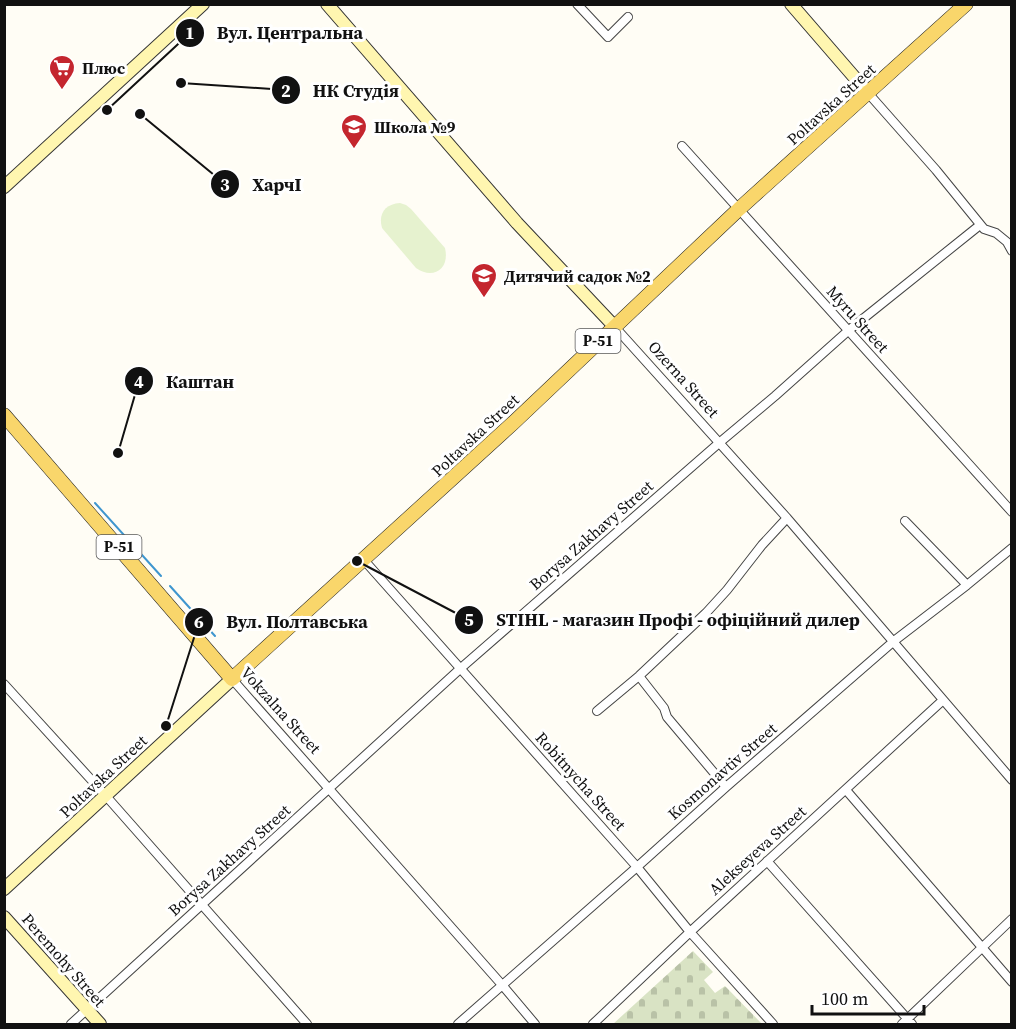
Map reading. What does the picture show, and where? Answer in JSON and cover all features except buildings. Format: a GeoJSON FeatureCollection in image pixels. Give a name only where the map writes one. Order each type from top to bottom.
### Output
{"type":"FeatureCollection","features":[{"type":"Feature","properties":{"kind":"main road","name":"Poltavska Street"},"geometry":{"type":"LineString","coordinates":[[232,679],[512,424],[739,209],[966,4]]}},
{"type":"Feature","properties":{"kind":"main road","name":"Vokzalna Street"},"geometry":{"type":"LineString","coordinates":[[4,415],[232,679]]}},
{"type":"Feature","properties":{"kind":"street"},"geometry":{"type":"LineString","coordinates":[[4,187],[203,4]]}},
{"type":"Feature","properties":{"kind":"street","name":"Ozerna Street"},"geometry":{"type":"LineString","coordinates":[[327,4],[517,223],[614,326],[787,518],[1011,780]]}},
{"type":"Feature","properties":{"kind":"street"},"geometry":{"type":"LineString","coordinates":[[577,4],[608,37],[628,17]]}},
{"type":"Feature","properties":{"kind":"street"},"geometry":{"type":"LineString","coordinates":[[791,4],[936,170],[980,225],[1007,242],[1011,251]]}},
{"type":"Feature","properties":{"kind":"street","name":"Myru Street"},"geometry":{"type":"LineString","coordinates":[[682,146],[1011,512]]}},
{"type":"Feature","properties":{"kind":"street","name":"Borysa Zakhavy Street"},"geometry":{"type":"LineString","coordinates":[[72,1024],[461,668],[849,330],[980,225]]}},
{"type":"Feature","properties":{"kind":"street"},"geometry":{"type":"LineString","coordinates":[[597,711],[639,676],[706,613],[787,518]]}},
{"type":"Feature","properties":{"kind":"street"},"geometry":{"type":"LineString","coordinates":[[905,521],[967,585]]}},
{"type":"Feature","properties":{"kind":"street","name":"Kosmonavtiv Street"},"geometry":{"type":"LineString","coordinates":[[458,1024],[894,641],[1011,548]]}},
{"type":"Feature","properties":{"kind":"street","name":"Robitnycha Street"},"geometry":{"type":"LineString","coordinates":[[363,560],[637,867],[690,932],[773,1024]]}},
{"type":"Feature","properties":{"kind":"street"},"geometry":{"type":"LineString","coordinates":[[639,676],[664,708],[667,717],[726,787]]}},
{"type":"Feature","properties":{"kind":"street","name":"Vokzalna Street"},"geometry":{"type":"LineString","coordinates":[[232,679],[535,1024]]}},
{"type":"Feature","properties":{"kind":"street","name":"Poltavska Street"},"geometry":{"type":"LineString","coordinates":[[4,889],[232,679]]}},
{"type":"Feature","properties":{"kind":"street"},"geometry":{"type":"LineString","coordinates":[[4,684],[307,1024]]}},
{"type":"Feature","properties":{"kind":"street","name":"Alekseyeva Street"},"geometry":{"type":"LineString","coordinates":[[593,1024],[942,700]]}},
{"type":"Feature","properties":{"kind":"street"},"geometry":{"type":"LineString","coordinates":[[846,790],[1011,982]]}},
{"type":"Feature","properties":{"kind":"street"},"geometry":{"type":"LineString","coordinates":[[767,861],[907,1023],[1011,919]]}},
{"type":"Feature","properties":{"kind":"street","name":"Peremohy Street"},"geometry":{"type":"LineString","coordinates":[[4,917],[99,1024]]}},
{"type":"Feature","properties":{"kind":"green space"},"geometry":{"type":"Polygon","coordinates":[[[400,203],[411,209],[445,248],[445,262],[439,270],[428,273],[416,268],[382,228],[381,218],[384,211],[390,205],[400,203]]]}},
{"type":"Feature","properties":{"kind":"green space"},"geometry":{"type":"Polygon","coordinates":[[[693,951],[713,972],[704,980],[715,993],[725,986],[762,1024],[613,1024],[693,951]]]}},
{"type":"Feature","properties":{"kind":"waterway"},"geometry":{"type":"LineString","coordinates":[[95,503],[161,576]]}},
{"type":"Feature","properties":{"kind":"waterway"},"geometry":{"type":"LineString","coordinates":[[170,586],[215,636]]}},
{"type":"Feature","properties":{"kind":"place","name":"НК Студія"},"geometry":{"type":"Point","coordinates":[181,83]}},
{"type":"Feature","properties":{"kind":"place","name":"Плюс"},"geometry":{"type":"Point","coordinates":[62,91]}},
{"type":"Feature","properties":{"kind":"place","name":"Вул. Центральна"},"geometry":{"type":"Point","coordinates":[107,110]}},
{"type":"Feature","properties":{"kind":"place","name":"ХарчI"},"geometry":{"type":"Point","coordinates":[140,114]}},
{"type":"Feature","properties":{"kind":"place","name":"Школа №9"},"geometry":{"type":"Point","coordinates":[354,150]}},
{"type":"Feature","properties":{"kind":"place","name":"Дитячий садок №2"},"geometry":{"type":"Point","coordinates":[484,299]}},
{"type":"Feature","properties":{"kind":"place","name":"Каштан"},"geometry":{"type":"Point","coordinates":[118,453]}},
{"type":"Feature","properties":{"kind":"place","name":"STIHL - магазин Профі - офіційний дилер"},"geometry":{"type":"Point","coordinates":[357,561]}},
{"type":"Feature","properties":{"kind":"place","name":"Вул. Полтавська"},"geometry":{"type":"Point","coordinates":[166,726]}}]}
